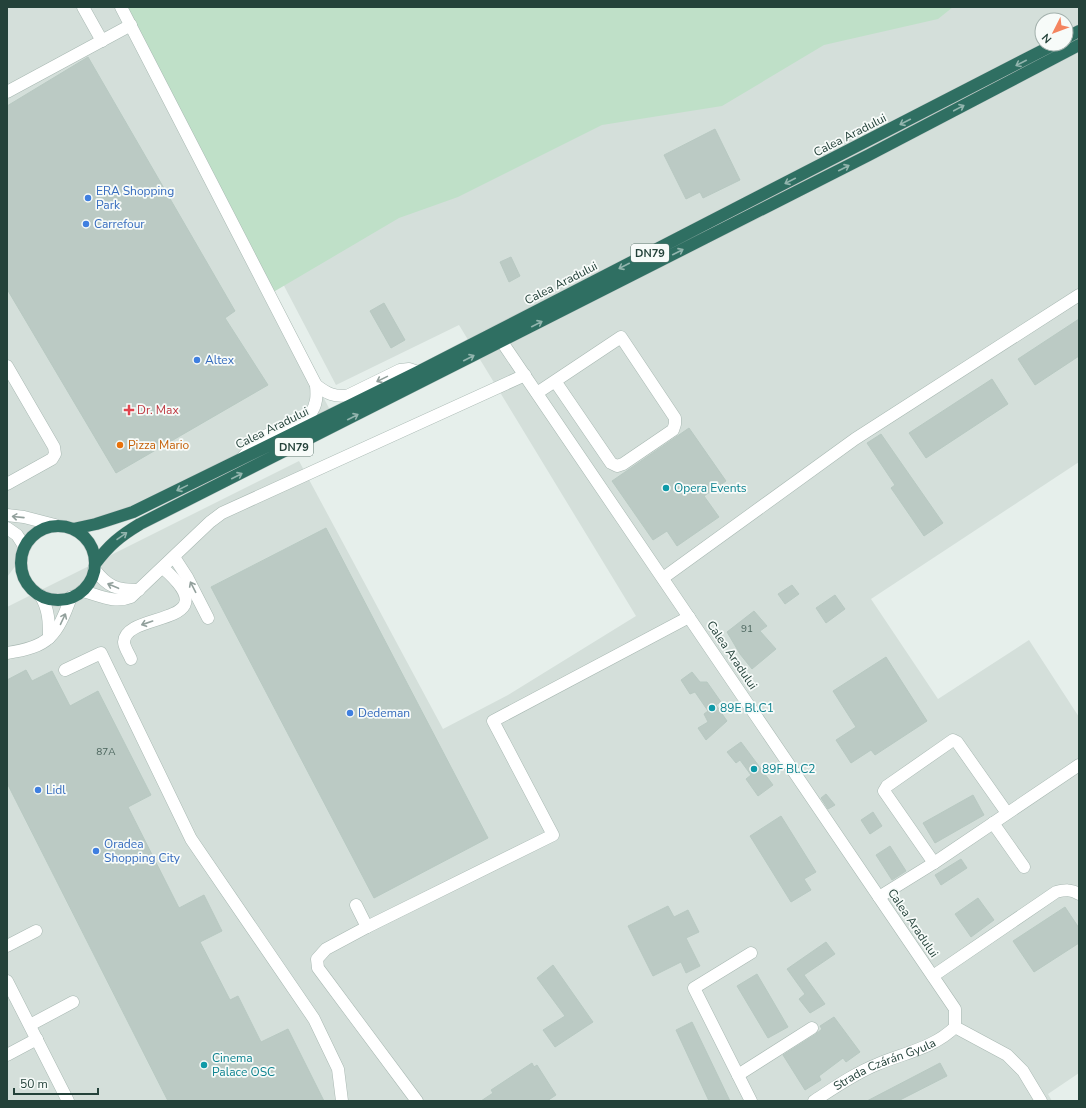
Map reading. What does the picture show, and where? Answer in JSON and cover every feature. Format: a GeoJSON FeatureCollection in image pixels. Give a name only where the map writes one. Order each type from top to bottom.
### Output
{"type":"FeatureCollection","features":[{"type":"Feature","properties":{"kind":"highway","name":"DN79"},"geometry":{"type":"LineString","coordinates":[[40,595],[50,599],[61,600],[71,598],[82,591],[90,581],[95,566],[106,548],[140,524],[876,152],[1079,45]]}},
{"type":"Feature","properties":{"kind":"highway","name":"Calea Aradului"},"geometry":{"type":"LineString","coordinates":[[73,529],[96,524],[133,512],[418,372],[1039,52]]}},
{"type":"Feature","properties":{"kind":"highway","name":"Calea Aradului"},"geometry":{"type":"LineString","coordinates":[[55,525],[73,529],[82,535],[89,543],[94,553],[95,566]]}},
{"type":"Feature","properties":{"kind":"highway"},"geometry":{"type":"LineString","coordinates":[[40,595],[28,584],[23,576],[20,566],[21,556],[24,546],[38,530],[55,525]]}},
{"type":"Feature","properties":{"kind":"street"},"geometry":{"type":"LineString","coordinates":[[83,7],[102,41]]}},
{"type":"Feature","properties":{"kind":"street"},"geometry":{"type":"LineString","coordinates":[[121,7],[316,385],[317,398],[314,409],[310,414],[259,440],[252,445],[242,458]]}},
{"type":"Feature","properties":{"kind":"street"},"geometry":{"type":"LineString","coordinates":[[7,92],[131,25]]}},
{"type":"Feature","properties":{"kind":"street"},"geometry":{"type":"LineString","coordinates":[[663,578],[855,439],[1079,295]]}},
{"type":"Feature","properties":{"kind":"street"},"geometry":{"type":"LineString","coordinates":[[537,393],[555,381],[621,337],[675,418],[676,424],[673,430],[623,464],[617,466],[612,463],[555,381]]}},
{"type":"Feature","properties":{"kind":"street","name":"Calea Aradului"},"geometry":{"type":"LineString","coordinates":[[502,342],[955,1009],[955,1027]]}},
{"type":"Feature","properties":{"kind":"street"},"geometry":{"type":"LineString","coordinates":[[7,366],[54,447],[54,454],[52,459],[7,484]]}},
{"type":"Feature","properties":{"kind":"street"},"geometry":{"type":"LineString","coordinates":[[316,385],[326,393],[341,397],[349,395],[400,370],[409,369],[418,372]]}},
{"type":"Feature","properties":{"kind":"street"},"geometry":{"type":"LineString","coordinates":[[82,591],[114,601],[123,601],[131,597],[139,590],[210,522],[222,513],[524,374]]}},
{"type":"Feature","properties":{"kind":"street"},"geometry":{"type":"LineString","coordinates":[[7,516],[24,517],[55,525]]}},
{"type":"Feature","properties":{"kind":"street"},"geometry":{"type":"LineString","coordinates":[[7,528],[17,535],[24,546]]}},
{"type":"Feature","properties":{"kind":"street"},"geometry":{"type":"LineString","coordinates":[[174,557],[188,577],[208,618]]}},
{"type":"Feature","properties":{"kind":"street"},"geometry":{"type":"LineString","coordinates":[[95,566],[110,586],[127,590],[139,590]]}},
{"type":"Feature","properties":{"kind":"street"},"geometry":{"type":"LineString","coordinates":[[131,659],[124,643],[126,635],[131,629],[171,616],[182,608],[185,600],[180,584],[163,568]]}},
{"type":"Feature","properties":{"kind":"street"},"geometry":{"type":"LineString","coordinates":[[40,595],[45,603],[49,618],[49,638]]}},
{"type":"Feature","properties":{"kind":"street"},"geometry":{"type":"LineString","coordinates":[[7,653],[28,650],[41,644],[49,638],[58,628],[71,598]]}},
{"type":"Feature","properties":{"kind":"street"},"geometry":{"type":"LineString","coordinates":[[417,1101],[318,968],[317,959],[326,949],[367,927],[553,835],[493,721],[689,617]]}},
{"type":"Feature","properties":{"kind":"street"},"geometry":{"type":"LineString","coordinates":[[65,670],[101,653],[191,839],[314,1019],[338,1069],[342,1101]]}},
{"type":"Feature","properties":{"kind":"street"},"geometry":{"type":"LineString","coordinates":[[934,863],[884,791],[887,786],[953,740],[957,742],[1007,813]]}},
{"type":"Feature","properties":{"kind":"street"},"geometry":{"type":"LineString","coordinates":[[879,897],[934,863],[1079,764]]}},
{"type":"Feature","properties":{"kind":"street"},"geometry":{"type":"LineString","coordinates":[[993,823],[1024,867]]}},
{"type":"Feature","properties":{"kind":"street"},"geometry":{"type":"LineString","coordinates":[[933,976],[1056,892],[1065,889],[1079,894]]}},
{"type":"Feature","properties":{"kind":"street"},"geometry":{"type":"LineString","coordinates":[[356,905],[367,927]]}},
{"type":"Feature","properties":{"kind":"street"},"geometry":{"type":"LineString","coordinates":[[7,946],[36,931]]}},
{"type":"Feature","properties":{"kind":"street"},"geometry":{"type":"LineString","coordinates":[[751,953],[694,988],[751,1101]]}},
{"type":"Feature","properties":{"kind":"street"},"geometry":{"type":"LineString","coordinates":[[8,987],[30,1025],[68,1101]]}},
{"type":"Feature","properties":{"kind":"street"},"geometry":{"type":"LineString","coordinates":[[30,1025],[73,1002]]}},
{"type":"Feature","properties":{"kind":"street"},"geometry":{"type":"LineString","coordinates":[[955,1027],[1007,1055],[1023,1071],[1041,1101]]}},
{"type":"Feature","properties":{"kind":"street","name":"Strada Czárán Gyula"},"geometry":{"type":"LineString","coordinates":[[814,1101],[876,1064],[936,1042],[946,1036],[955,1027]]}},
{"type":"Feature","properties":{"kind":"street"},"geometry":{"type":"LineString","coordinates":[[738,1075],[812,1028]]}},
{"type":"Feature","properties":{"kind":"street"},"geometry":{"type":"LineString","coordinates":[[7,1054],[37,1039]]}},
{"type":"Feature","properties":{"kind":"shaded area"},"geometry":{"type":"Polygon","coordinates":[[[7,7],[114,7],[270,294],[332,414],[133,512],[73,529],[55,525],[39,530],[31,536],[24,546],[17,564],[7,577],[7,7]]]}},
{"type":"Feature","properties":{"kind":"shaded area"},"geometry":{"type":"Polygon","coordinates":[[[138,7],[1079,7],[1079,462],[871,599],[938,699],[1029,640],[1079,717],[1079,1073],[1048,1094],[1052,1101],[7,1101],[7,607],[299,461],[443,729],[508,695],[636,616],[459,325],[336,385],[138,7]]]}},
{"type":"Feature","properties":{"kind":"green space"},"geometry":{"type":"Polygon","coordinates":[[[114,7],[953,7],[938,19],[824,45],[722,106],[602,125],[458,197],[399,218],[270,294],[114,7]]]}},
{"type":"Feature","properties":{"kind":"building","name":"ERA Shopping Park"},"geometry":{"type":"Polygon","coordinates":[[[88,57],[235,311],[225,318],[268,385],[116,473],[7,289],[7,106],[88,57]]]}},
{"type":"Feature","properties":{"kind":"building"},"geometry":{"type":"Polygon","coordinates":[[[715,129],[740,180],[703,198],[700,192],[686,199],[664,155],[715,129]]]}},
{"type":"Feature","properties":{"kind":"building"},"geometry":{"type":"Polygon","coordinates":[[[511,257],[520,276],[509,282],[500,262],[511,257]]]}},
{"type":"Feature","properties":{"kind":"building"},"geometry":{"type":"Polygon","coordinates":[[[384,303],[405,340],[391,348],[370,311],[384,303]]]}},
{"type":"Feature","properties":{"kind":"building"},"geometry":{"type":"Polygon","coordinates":[[[1079,319],[1079,356],[1035,385],[1018,359],[1079,319]]]}},
{"type":"Feature","properties":{"kind":"building"},"geometry":{"type":"Polygon","coordinates":[[[992,379],[1008,404],[926,458],[909,433],[992,379]]]}},
{"type":"Feature","properties":{"kind":"building","name":"Opera Events"},"geometry":{"type":"Polygon","coordinates":[[[689,428],[726,481],[704,496],[719,517],[677,546],[667,531],[653,540],[612,481],[689,428]]]}},
{"type":"Feature","properties":{"kind":"building"},"geometry":{"type":"Polygon","coordinates":[[[881,434],[943,523],[924,536],[891,488],[895,485],[867,443],[881,434]]]}},
{"type":"Feature","properties":{"kind":"building","name":"Dedeman"},"geometry":{"type":"Polygon","coordinates":[[[326,528],[488,838],[374,898],[211,587],[326,528]]]}},
{"type":"Feature","properties":{"kind":"building"},"geometry":{"type":"Polygon","coordinates":[[[792,585],[799,594],[785,604],[778,594],[792,585]]]}},
{"type":"Feature","properties":{"kind":"building"},"geometry":{"type":"Polygon","coordinates":[[[835,595],[845,609],[826,623],[816,608],[835,595]]]}},
{"type":"Feature","properties":{"kind":"building"},"geometry":{"type":"Polygon","coordinates":[[[754,611],[767,626],[760,631],[776,649],[752,669],[740,654],[727,632],[754,611]]]}},
{"type":"Feature","properties":{"kind":"building"},"geometry":{"type":"Polygon","coordinates":[[[886,657],[927,721],[875,755],[871,750],[851,763],[836,740],[856,727],[833,691],[886,657]]]}},
{"type":"Feature","properties":{"kind":"building","name":"Oradea Shopping City"},"geometry":{"type":"Polygon","coordinates":[[[26,670],[32,681],[52,671],[70,706],[98,691],[151,795],[128,807],[179,908],[204,895],[222,931],[200,942],[230,1000],[238,996],[261,1042],[288,1029],[324,1101],[168,1101],[7,783],[7,680],[26,670]]]}},
{"type":"Feature","properties":{"kind":"building","name":"89E Bl.C1"},"geometry":{"type":"Polygon","coordinates":[[[692,672],[700,682],[707,682],[721,702],[716,705],[727,721],[706,740],[698,728],[708,722],[704,714],[708,711],[695,692],[690,694],[681,680],[692,672]]]}},
{"type":"Feature","properties":{"kind":"building","name":"89F Bl.C2"},"geometry":{"type":"Polygon","coordinates":[[[741,742],[773,785],[758,796],[746,779],[751,775],[740,760],[736,763],[727,752],[741,742]]]}},
{"type":"Feature","properties":{"kind":"building"},"geometry":{"type":"Polygon","coordinates":[[[826,794],[835,805],[828,809],[821,798],[826,794]]]}},
{"type":"Feature","properties":{"kind":"building"},"geometry":{"type":"Polygon","coordinates":[[[973,795],[984,815],[935,843],[923,823],[973,795]]]}},
{"type":"Feature","properties":{"kind":"building"},"geometry":{"type":"Polygon","coordinates":[[[873,812],[882,826],[870,834],[861,820],[873,812]]]}},
{"type":"Feature","properties":{"kind":"building"},"geometry":{"type":"Polygon","coordinates":[[[781,816],[816,872],[804,879],[811,890],[791,902],[750,836],[781,816]]]}},
{"type":"Feature","properties":{"kind":"building"},"geometry":{"type":"Polygon","coordinates":[[[890,846],[906,871],[892,880],[876,855],[890,846]]]}},
{"type":"Feature","properties":{"kind":"building"},"geometry":{"type":"Polygon","coordinates":[[[961,859],[967,868],[941,885],[935,875],[961,859]]]}},
{"type":"Feature","properties":{"kind":"building"},"geometry":{"type":"Polygon","coordinates":[[[978,898],[994,920],[971,937],[955,914],[978,898]]]}},
{"type":"Feature","properties":{"kind":"building"},"geometry":{"type":"Polygon","coordinates":[[[668,906],[674,917],[688,910],[699,932],[686,938],[700,966],[686,973],[681,962],[653,976],[628,926],[668,906]]]}},
{"type":"Feature","properties":{"kind":"building"},"geometry":{"type":"Polygon","coordinates":[[[1065,907],[1079,928],[1079,943],[1034,972],[1013,941],[1065,907]]]}},
{"type":"Feature","properties":{"kind":"building"},"geometry":{"type":"Polygon","coordinates":[[[826,942],[835,954],[804,975],[825,1004],[810,1013],[799,999],[805,994],[787,969],[826,942]]]}},
{"type":"Feature","properties":{"kind":"building"},"geometry":{"type":"Polygon","coordinates":[[[553,965],[593,1022],[555,1047],[543,1030],[565,1016],[537,978],[553,965]]]}},
{"type":"Feature","properties":{"kind":"building"},"geometry":{"type":"Polygon","coordinates":[[[757,974],[788,1027],[768,1038],[737,986],[757,974]]]}},
{"type":"Feature","properties":{"kind":"building"},"geometry":{"type":"Polygon","coordinates":[[[834,1017],[860,1052],[846,1062],[843,1058],[819,1076],[821,1080],[805,1090],[783,1055],[816,1034],[822,1029],[820,1026],[834,1017]]]}},
{"type":"Feature","properties":{"kind":"building"},"geometry":{"type":"Polygon","coordinates":[[[692,1022],[730,1101],[709,1101],[676,1030],[692,1022]]]}},
{"type":"Feature","properties":{"kind":"building"},"geometry":{"type":"Polygon","coordinates":[[[532,1063],[534,1067],[537,1065],[556,1095],[547,1101],[481,1101],[493,1093],[491,1090],[532,1063]]]}},
{"type":"Feature","properties":{"kind":"building"},"geometry":{"type":"Polygon","coordinates":[[[940,1063],[947,1076],[898,1101],[867,1101],[940,1063]]]}},
{"type":"Feature","properties":{"kind":"place","name":"ERA Shopping Park"},"geometry":{"type":"Point","coordinates":[88,198]}},
{"type":"Feature","properties":{"kind":"place","name":"Carrefour"},"geometry":{"type":"Point","coordinates":[86,224]}},
{"type":"Feature","properties":{"kind":"place","name":"Altex"},"geometry":{"type":"Point","coordinates":[197,360]}},
{"type":"Feature","properties":{"kind":"place","name":"Dr. Max"},"geometry":{"type":"Point","coordinates":[129,410]}},
{"type":"Feature","properties":{"kind":"place","name":"Pizza Mario"},"geometry":{"type":"Point","coordinates":[120,445]}},
{"type":"Feature","properties":{"kind":"place","name":"Opera Events"},"geometry":{"type":"Point","coordinates":[666,488]}},
{"type":"Feature","properties":{"kind":"place","name":"89E Bl.C1"},"geometry":{"type":"Point","coordinates":[712,708]}},
{"type":"Feature","properties":{"kind":"place","name":"Dedeman"},"geometry":{"type":"Point","coordinates":[350,713]}},
{"type":"Feature","properties":{"kind":"place","name":"89F Bl.C2"},"geometry":{"type":"Point","coordinates":[754,769]}},
{"type":"Feature","properties":{"kind":"place","name":"Lidl"},"geometry":{"type":"Point","coordinates":[38,790]}},
{"type":"Feature","properties":{"kind":"place","name":"Oradea Shopping City"},"geometry":{"type":"Point","coordinates":[96,851]}},
{"type":"Feature","properties":{"kind":"place","name":"Cinema Palace OSC"},"geometry":{"type":"Point","coordinates":[204,1065]}}]}
